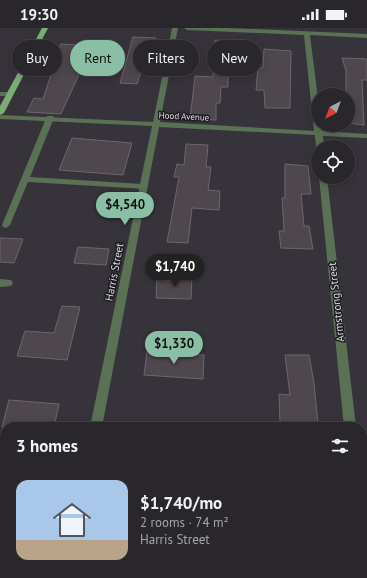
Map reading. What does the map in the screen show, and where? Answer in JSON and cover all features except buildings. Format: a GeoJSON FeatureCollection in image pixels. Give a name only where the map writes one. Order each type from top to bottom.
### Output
{"type":"FeatureCollection","features":[{"type":"Feature","properties":{"kind":"main road"},"geometry":{"type":"LineString","coordinates":[[0,113],[44,28]]}},
{"type":"Feature","properties":{"kind":"street","name":"Harris Street"},"geometry":{"type":"LineString","coordinates":[[97,422],[175,28]]}},
{"type":"Feature","properties":{"kind":"street"},"geometry":{"type":"LineString","coordinates":[[187,28],[367,36]]}},
{"type":"Feature","properties":{"kind":"street"},"geometry":{"type":"LineString","coordinates":[[307,33],[319,140]]}},
{"type":"Feature","properties":{"kind":"street"},"geometry":{"type":"LineString","coordinates":[[0,94],[10,94]]}},
{"type":"Feature","properties":{"kind":"street","name":"Hood Avenue"},"geometry":{"type":"LineString","coordinates":[[0,117],[50,118],[367,136]]}},
{"type":"Feature","properties":{"kind":"street"},"geometry":{"type":"LineString","coordinates":[[6,225],[50,118]]}},
{"type":"Feature","properties":{"kind":"street"},"geometry":{"type":"LineString","coordinates":[[25,179],[143,188]]}},
{"type":"Feature","properties":{"kind":"street","name":"Armstrong Street"},"geometry":{"type":"LineString","coordinates":[[324,184],[349,422]]}}]}
